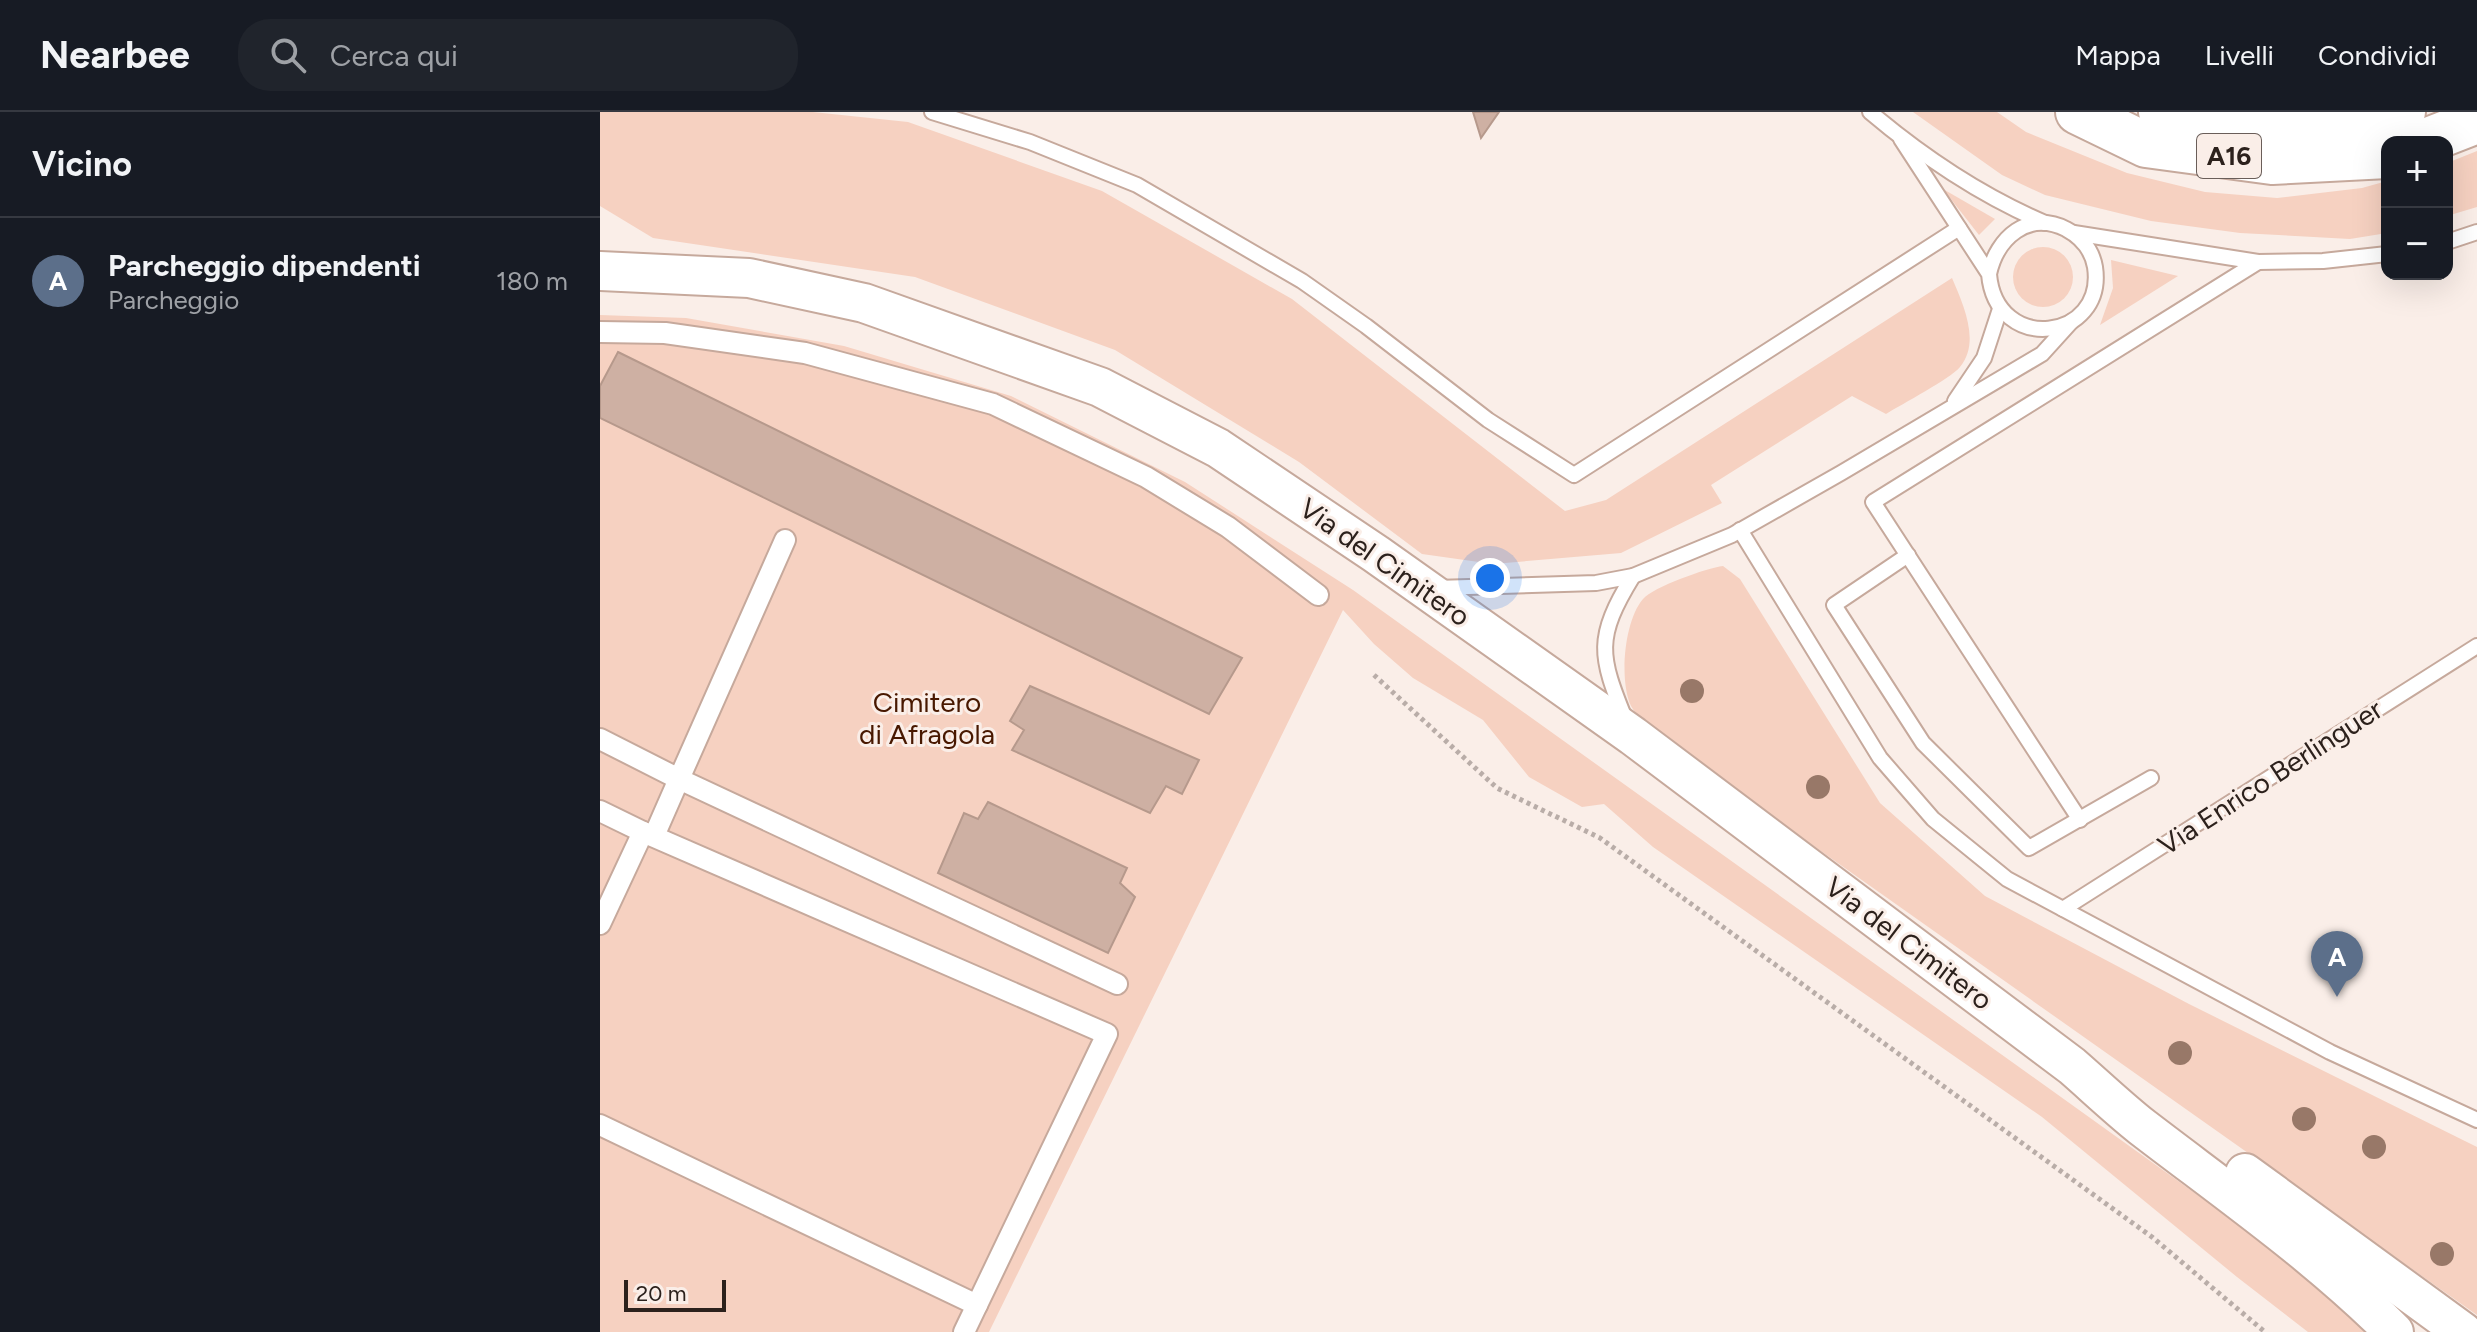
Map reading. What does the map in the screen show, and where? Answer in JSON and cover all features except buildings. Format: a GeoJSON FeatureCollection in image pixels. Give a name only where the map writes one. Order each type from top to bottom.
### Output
{"type":"FeatureCollection","features":[{"type":"Feature","properties":{"kind":"highway","name":"A16"},"geometry":{"type":"LineString","coordinates":[[2078,112],[2146,145],[2272,162],[2381,156]]}},
{"type":"Feature","properties":{"kind":"highway","name":"A16"},"geometry":{"type":"LineString","coordinates":[[2161,112],[2256,134],[2371,124],[2403,112]]}},
{"type":"Feature","properties":{"kind":"highway"},"geometry":{"type":"LineString","coordinates":[[2438,136],[2477,121]]}},
{"type":"Feature","properties":{"kind":"main road","name":"Via del Cimitero"},"geometry":{"type":"LineString","coordinates":[[600,271],[749,278],[864,303],[1100,387],[1218,448],[1425,588],[1633,736],[2072,1066]]}},
{"type":"Feature","properties":{"kind":"main road"},"geometry":{"type":"LineString","coordinates":[[2072,1066],[2139,1125],[2353,1290],[2394,1332]]}},
{"type":"Feature","properties":{"kind":"main road"},"geometry":{"type":"LineString","coordinates":[[2072,1066],[2241,1170],[2463,1332]]}},
{"type":"Feature","properties":{"kind":"street"},"geometry":{"type":"LineString","coordinates":[[600,332],[665,333],[805,353],[993,404],[1146,477],[1228,527],[1318,595]]}},
{"type":"Feature","properties":{"kind":"street"},"geometry":{"type":"LineString","coordinates":[[600,924],[679,779],[785,540]]}},
{"type":"Feature","properties":{"kind":"street"},"geometry":{"type":"LineString","coordinates":[[600,739],[1117,984]]}},
{"type":"Feature","properties":{"kind":"street"},"geometry":{"type":"LineString","coordinates":[[600,811],[1107,1034],[964,1332]]}},
{"type":"Feature","properties":{"kind":"street"},"geometry":{"type":"LineString","coordinates":[[600,1125],[977,1305]]}},
{"type":"Feature","properties":{"kind":"lane"},"geometry":{"type":"LineString","coordinates":[[932,112],[1030,142],[1137,185],[1302,281],[1488,420],[1574,475],[1959,228]]}},
{"type":"Feature","properties":{"kind":"lane"},"geometry":{"type":"LineString","coordinates":[[1870,112],[1901,139],[2013,210],[2074,233],[2258,262],[2323,261],[2381,255]]}},
{"type":"Feature","properties":{"kind":"lane"},"geometry":{"type":"LineString","coordinates":[[1901,139],[1989,274]]}},
{"type":"Feature","properties":{"kind":"lane"},"geometry":{"type":"LineString","coordinates":[[2045,223],[2028,225],[2007,238],[1993,258],[1990,287],[2000,309],[2026,327],[2057,328],[2071,322]]}},
{"type":"Feature","properties":{"kind":"lane"},"geometry":{"type":"LineString","coordinates":[[2453,240],[2477,232]]}},
{"type":"Feature","properties":{"kind":"lane"},"geometry":{"type":"LineString","coordinates":[[1425,588],[1596,583],[1633,576],[1740,530],[2042,354],[2084,310],[2093,295],[2096,278],[2094,261],[2086,245],[2074,233]]}},
{"type":"Feature","properties":{"kind":"lane"},"geometry":{"type":"LineString","coordinates":[[2080,820],[1873,502],[2258,262]]}},
{"type":"Feature","properties":{"kind":"lane"},"geometry":{"type":"LineString","coordinates":[[1950,407],[1969,384],[1984,358],[2000,309]]}},
{"type":"Feature","properties":{"kind":"lane"},"geometry":{"type":"LineString","coordinates":[[1740,530],[1880,758],[1933,819],[2007,879],[2330,1052],[2477,1120]]}},
{"type":"Feature","properties":{"kind":"lane"},"geometry":{"type":"LineString","coordinates":[[1908,555],[1834,605],[1923,743],[2029,848],[2151,778]]}},
{"type":"Feature","properties":{"kind":"lane"},"geometry":{"type":"LineString","coordinates":[[1633,576],[1614,608],[1606,635],[1605,668],[1633,736]]}},
{"type":"Feature","properties":{"kind":"lane","name":"Via Enrico Berlinguer"},"geometry":{"type":"LineString","coordinates":[[2063,909],[2477,646]]}},
{"type":"Feature","properties":{"kind":"path"},"geometry":{"type":"LineString","coordinates":[[1374,675],[1497,788],[1600,838],[2152,1237],[2265,1332]]}},
{"type":"Feature","properties":{"kind":"green space"},"geometry":{"type":"Polygon","coordinates":[[[600,112],[813,112],[908,122],[1102,191],[1292,299],[1565,511],[1606,500],[1952,278],[1968,323],[1969,346],[1966,357],[1955,372],[1886,414],[1852,396],[1711,485],[1722,503],[1621,553],[1493,564],[1422,554],[1299,462],[1115,350],[915,277],[653,238],[600,206],[600,112]]]}},
{"type":"Feature","properties":{"kind":"green space"},"geometry":{"type":"Polygon","coordinates":[[[1913,112],[1997,112],[2026,132],[2127,173],[2205,192],[2277,198],[2362,188],[2381,183],[2381,234],[2350,239],[2240,233],[2151,221],[2045,195],[2002,175],[1913,112]]]}},
{"type":"Feature","properties":{"kind":"green space"},"geometry":{"type":"Polygon","coordinates":[[[2477,151],[2477,207],[2453,214],[2453,208],[2453,161],[2477,151]]]}},
{"type":"Feature","properties":{"kind":"green space"},"geometry":{"type":"Polygon","coordinates":[[[1943,189],[1995,219],[1979,235],[1943,189]]]}},
{"type":"Feature","properties":{"kind":"green space"},"geometry":{"type":"Polygon","coordinates":[[[2043,247],[2064,256],[2073,277],[2064,298],[2043,307],[2022,298],[2013,277],[2022,256],[2043,247]]]}},
{"type":"Feature","properties":{"kind":"green space"},"geometry":{"type":"Polygon","coordinates":[[[2111,260],[2178,276],[2100,325],[2113,288],[2111,260]]]}},
{"type":"Feature","properties":{"kind":"green space","name":"Cimitero di Afragola"},"geometry":{"type":"Polygon","coordinates":[[[600,315],[686,318],[844,346],[1011,396],[1185,482],[1353,590],[2361,1312],[2375,1332],[2308,1332],[2042,1117],[1653,847],[1604,804],[1582,807],[1529,777],[1483,720],[1413,678],[1374,644],[1343,610],[989,1332],[600,1332],[600,315]]]}},
{"type":"Feature","properties":{"kind":"green space"},"geometry":{"type":"Polygon","coordinates":[[[1723,566],[1740,579],[1880,803],[1985,896],[2189,1004],[2477,1147],[2477,1315],[1651,731],[1631,706],[1627,695],[1625,651],[1631,621],[1643,599],[1657,589],[1723,566]]]}},
{"type":"Feature","properties":{"kind":"place","name":"Parcheggio dipendenti"},"geometry":{"type":"Point","coordinates":[2337,997]}}]}
